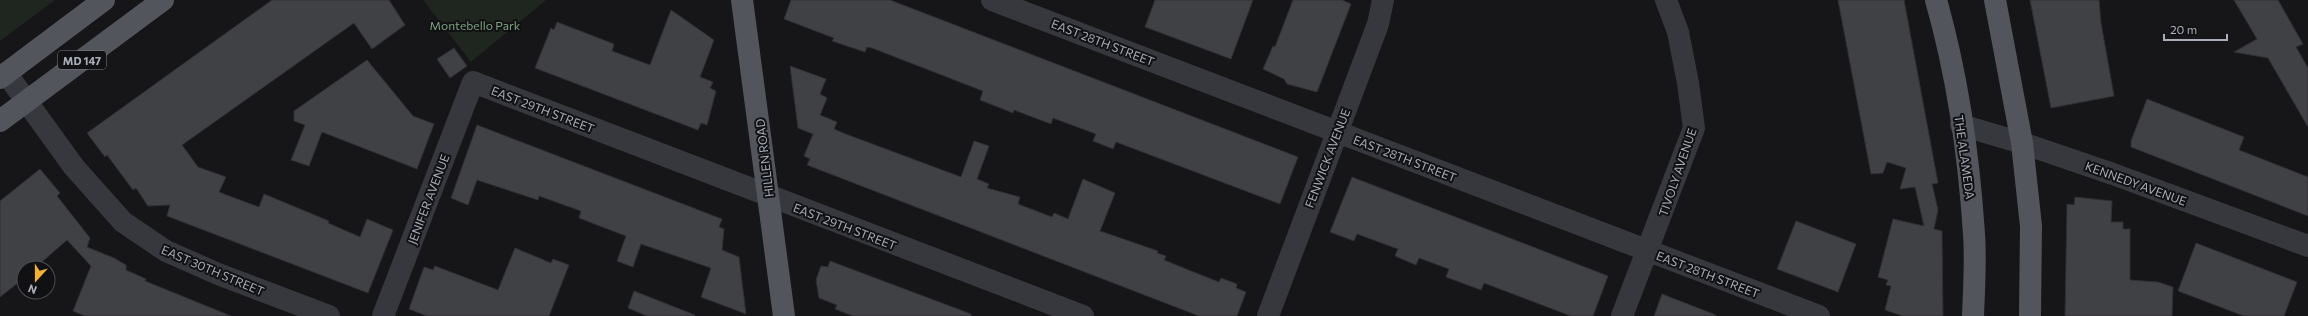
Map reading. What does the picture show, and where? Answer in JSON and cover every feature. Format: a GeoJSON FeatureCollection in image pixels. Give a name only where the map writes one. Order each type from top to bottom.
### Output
{"type":"FeatureCollection","features":[{"type":"Feature","properties":{"kind":"main road","name":"MD 147"},"geometry":{"type":"LineString","coordinates":[[3,75],[104,0]]}},
{"type":"Feature","properties":{"kind":"main road","name":"MD 147"},"geometry":{"type":"LineString","coordinates":[[0,121],[163,0]]}},
{"type":"Feature","properties":{"kind":"main road","name":"HILLEN ROAD"},"geometry":{"type":"LineString","coordinates":[[742,0],[784,316]]}},
{"type":"Feature","properties":{"kind":"main road","name":"THE ALAMEDA"},"geometry":{"type":"LineString","coordinates":[[1936,0],[1951,65],[1961,125],[1974,235],[1973,316]]}},
{"type":"Feature","properties":{"kind":"main road"},"geometry":{"type":"LineString","coordinates":[[1995,0],[2022,142],[2031,226],[2030,316]]}},
{"type":"Feature","properties":{"kind":"street","name":"EAST 28TH STREET"},"geometry":{"type":"LineString","coordinates":[[992,0],[1023,6],[1338,132],[1819,316]]}},
{"type":"Feature","properties":{"kind":"street","name":"FENWICK AVENUE"},"geometry":{"type":"LineString","coordinates":[[1268,316],[1378,24],[1383,0]]}},
{"type":"Feature","properties":{"kind":"street","name":"TIVOLY AVENUE"},"geometry":{"type":"LineString","coordinates":[[1622,316],[1694,128],[1688,83],[1678,32],[1666,0]]}},
{"type":"Feature","properties":{"kind":"street","name":"EAST 30TH STREET"},"geometry":{"type":"LineString","coordinates":[[3,75],[27,101],[74,167],[106,204],[123,222],[148,241],[218,274],[329,316]]}},
{"type":"Feature","properties":{"kind":"street","name":"EAST 29TH STREET"},"geometry":{"type":"LineString","coordinates":[[473,82],[769,197],[1083,316]]}},
{"type":"Feature","properties":{"kind":"street","name":"JENIFER AVENUE"},"geometry":{"type":"LineString","coordinates":[[383,316],[473,82]]}},
{"type":"Feature","properties":{"kind":"street","name":"KENNEDY AVENUE"},"geometry":{"type":"LineString","coordinates":[[1961,125],[2022,142],[2308,246]]}},
{"type":"Feature","properties":{"kind":"green space"},"geometry":{"type":"Polygon","coordinates":[[[0,0],[55,0],[0,41],[0,0]]]}},
{"type":"Feature","properties":{"kind":"green space","name":"Montebello Park"},"geometry":{"type":"Polygon","coordinates":[[[423,0],[546,0],[471,62],[423,0]]]}},
{"type":"Feature","properties":{"kind":"building"},"geometry":{"type":"Polygon","coordinates":[[[272,0],[389,0],[405,25],[372,49],[354,23],[182,145],[198,167],[226,177],[219,192],[259,207],[264,194],[329,221],[328,223],[360,237],[367,219],[393,230],[368,293],[167,216],[170,205],[148,206],[136,188],[133,190],[107,155],[105,157],[87,133],[272,0]]]}},
{"type":"Feature","properties":{"kind":"building"},"geometry":{"type":"Polygon","coordinates":[[[791,0],[890,0],[1298,157],[1280,204],[1116,142],[1113,149],[1093,141],[1096,134],[1053,118],[1051,124],[1014,110],[1013,113],[980,100],[983,91],[872,48],[867,47],[865,52],[832,41],[834,38],[784,19],[791,0]]]}},
{"type":"Feature","properties":{"kind":"building"},"geometry":{"type":"Polygon","coordinates":[[[1155,0],[1253,0],[1231,59],[1145,27],[1155,0]]]}},
{"type":"Feature","properties":{"kind":"building"},"geometry":{"type":"Polygon","coordinates":[[[1293,0],[1342,0],[1351,4],[1317,92],[1287,84],[1284,79],[1263,69],[1273,46],[1275,47],[1293,0]]]}},
{"type":"Feature","properties":{"kind":"building"},"geometry":{"type":"Polygon","coordinates":[[[1838,0],[1904,0],[1938,183],[1932,184],[1938,210],[1934,229],[1942,231],[1943,316],[1903,316],[1885,310],[1891,286],[1886,285],[1888,280],[1878,277],[1893,219],[1924,226],[1915,187],[1900,189],[1906,168],[1887,162],[1883,173],[1871,174],[1838,0]]]}},
{"type":"Feature","properties":{"kind":"building"},"geometry":{"type":"Polygon","coordinates":[[[2030,0],[2099,0],[2101,23],[2114,96],[2051,108],[2030,0]]]}},
{"type":"Feature","properties":{"kind":"building"},"geometry":{"type":"Polygon","coordinates":[[[2234,0],[2278,0],[2303,44],[2296,47],[2308,68],[2308,127],[2268,58],[2234,52],[2257,39],[2234,0]]]}},
{"type":"Feature","properties":{"kind":"building"},"geometry":{"type":"Polygon","coordinates":[[[671,10],[714,40],[700,77],[713,82],[710,88],[716,91],[707,125],[701,123],[698,130],[535,68],[551,28],[554,30],[557,22],[614,44],[612,51],[650,65],[671,10]]]}},
{"type":"Feature","properties":{"kind":"building"},"geometry":{"type":"Polygon","coordinates":[[[454,48],[467,66],[450,78],[437,59],[454,48]]]}},
{"type":"Feature","properties":{"kind":"building"},"geometry":{"type":"Polygon","coordinates":[[[367,60],[413,116],[434,124],[417,169],[322,132],[309,166],[291,160],[305,125],[294,121],[294,111],[367,60]]]}},
{"type":"Feature","properties":{"kind":"building"},"geometry":{"type":"Polygon","coordinates":[[[790,66],[826,79],[820,94],[827,98],[820,115],[837,122],[834,129],[843,133],[961,177],[974,141],[989,146],[977,179],[989,184],[987,188],[1020,197],[1018,204],[1052,217],[1054,213],[1068,219],[1083,179],[1115,193],[1100,231],[1158,251],[1157,253],[1166,256],[1164,260],[1219,282],[1221,278],[1237,284],[1236,288],[1246,292],[1237,316],[1199,316],[807,165],[810,159],[804,156],[813,134],[798,128],[790,66]]]}},
{"type":"Feature","properties":{"kind":"building"},"geometry":{"type":"Polygon","coordinates":[[[2147,99],[2244,137],[2239,150],[2308,177],[2308,216],[2131,147],[2131,141],[2147,99]]]}},
{"type":"Feature","properties":{"kind":"building"},"geometry":{"type":"Polygon","coordinates":[[[477,125],[722,219],[719,227],[724,229],[722,250],[739,257],[746,314],[701,297],[711,268],[641,244],[633,267],[617,261],[626,236],[579,218],[581,211],[539,196],[538,200],[477,180],[468,205],[451,198],[477,125]]]}},
{"type":"Feature","properties":{"kind":"building"},"geometry":{"type":"Polygon","coordinates":[[[40,169],[60,193],[57,196],[90,238],[87,247],[114,258],[126,265],[126,270],[146,279],[145,281],[231,316],[85,316],[73,311],[91,266],[67,240],[44,260],[16,260],[16,284],[0,297],[0,201],[40,169]]]}},
{"type":"Feature","properties":{"kind":"building"},"geometry":{"type":"Polygon","coordinates":[[[1352,177],[1608,276],[1593,316],[1571,316],[1484,283],[1481,290],[1446,277],[1449,269],[1419,258],[1416,265],[1395,256],[1398,249],[1357,234],[1354,241],[1330,232],[1352,177]]]}},
{"type":"Feature","properties":{"kind":"building"},"geometry":{"type":"Polygon","coordinates":[[[2075,197],[2112,201],[2111,222],[2123,222],[2123,229],[2130,229],[2130,280],[2158,282],[2173,287],[2172,316],[2065,316],[2067,204],[2074,205],[2075,197]]]}},
{"type":"Feature","properties":{"kind":"building"},"geometry":{"type":"Polygon","coordinates":[[[1796,221],[1856,244],[1838,292],[1777,269],[1796,221]]]}},
{"type":"Feature","properties":{"kind":"building"},"geometry":{"type":"Polygon","coordinates":[[[2196,243],[2297,282],[2284,316],[2244,316],[2178,291],[2196,243]]]}},
{"type":"Feature","properties":{"kind":"building"},"geometry":{"type":"Polygon","coordinates":[[[515,248],[551,263],[553,259],[569,265],[549,316],[427,316],[409,309],[424,267],[433,270],[435,266],[498,290],[515,248]]]}},
{"type":"Feature","properties":{"kind":"building"},"geometry":{"type":"Polygon","coordinates":[[[830,261],[971,314],[971,316],[853,316],[835,309],[837,305],[819,298],[816,280],[821,266],[828,267],[830,261]]]}},
{"type":"Feature","properties":{"kind":"building"},"geometry":{"type":"Polygon","coordinates":[[[634,291],[695,315],[647,316],[628,308],[634,291]]]}},
{"type":"Feature","properties":{"kind":"building"},"geometry":{"type":"Polygon","coordinates":[[[1662,294],[1716,315],[1716,316],[1654,316],[1662,294]]]}}]}
